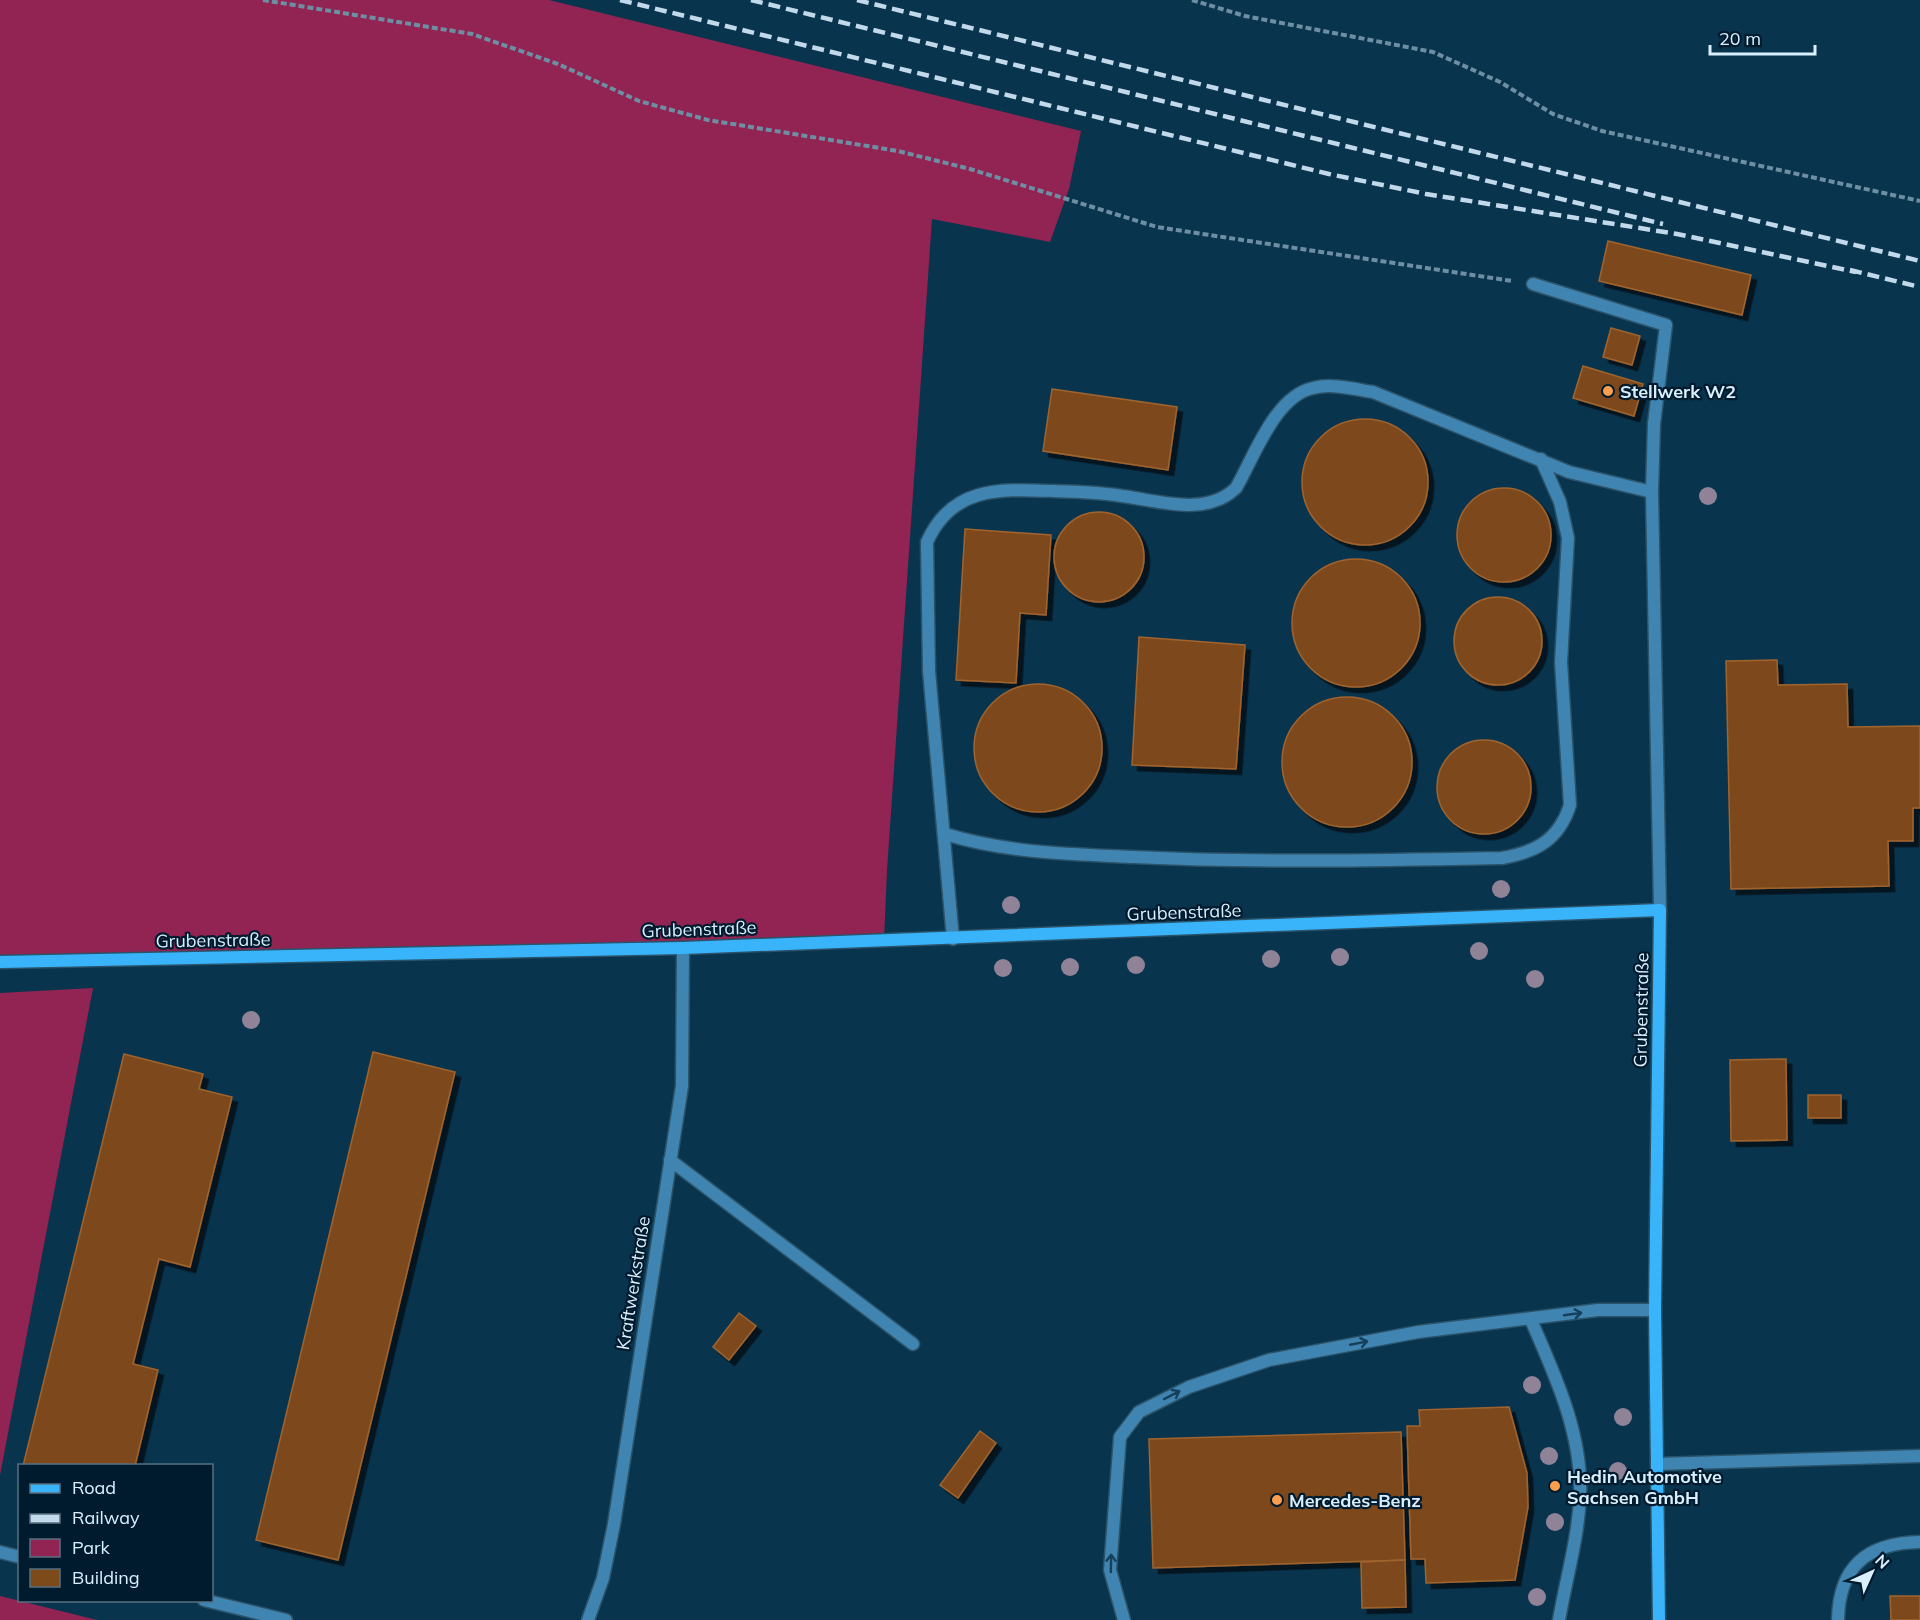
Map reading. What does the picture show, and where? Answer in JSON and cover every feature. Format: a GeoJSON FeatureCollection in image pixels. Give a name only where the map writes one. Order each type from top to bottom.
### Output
{"type":"FeatureCollection","features":[{"type":"Feature","properties":{"kind":"street"},"geometry":{"type":"LineString","coordinates":[[1533,284],[1666,325],[1654,424],[1652,492],[1660,910]]}},
{"type":"Feature","properties":{"kind":"street"},"geometry":{"type":"LineString","coordinates":[[953,939],[929,671],[927,542],[934,526],[953,508],[973,495],[1004,489],[1103,493],[1182,505],[1212,503],[1227,496],[1236,488],[1280,409],[1292,396],[1313,388],[1339,387],[1373,392],[1569,472],[1652,492]]}},
{"type":"Feature","properties":{"kind":"street"},"geometry":{"type":"LineString","coordinates":[[945,834],[978,844],[1029,852],[1232,862],[1502,858],[1542,847],[1565,820],[1570,805],[1561,662],[1568,538],[1560,502],[1541,459]]}},
{"type":"Feature","properties":{"kind":"street","name":"Grubenstraße"},"geometry":{"type":"LineString","coordinates":[[0,963],[683,948],[1660,910],[1655,1311],[1659,1620]]}},
{"type":"Feature","properties":{"kind":"street","name":"Kraftwerkstraße"},"geometry":{"type":"LineString","coordinates":[[588,1620],[603,1578],[614,1524],[682,1086],[683,948]]}},
{"type":"Feature","properties":{"kind":"street"},"geometry":{"type":"LineString","coordinates":[[670,1160],[914,1344]]}},
{"type":"Feature","properties":{"kind":"street"},"geometry":{"type":"LineString","coordinates":[[1124,1620],[1110,1570],[1120,1437],[1139,1412],[1189,1387],[1269,1360],[1418,1332],[1598,1310],[1655,1311]]}},
{"type":"Feature","properties":{"kind":"street"},"geometry":{"type":"LineString","coordinates":[[1531,1320],[1558,1383],[1577,1446],[1579,1506],[1575,1548],[1559,1620]]}},
{"type":"Feature","properties":{"kind":"street"},"geometry":{"type":"LineString","coordinates":[[1657,1464],[1920,1456]]}},
{"type":"Feature","properties":{"kind":"street"},"geometry":{"type":"LineString","coordinates":[[1838,1620],[1839,1604],[1846,1577],[1860,1558],[1878,1549],[1920,1542]]}},
{"type":"Feature","properties":{"kind":"street"},"geometry":{"type":"LineString","coordinates":[[0,1552],[18,1556]]}},
{"type":"Feature","properties":{"kind":"street"},"geometry":{"type":"LineString","coordinates":[[212,1602],[286,1620]]}},
{"type":"Feature","properties":{"kind":"path"},"geometry":{"type":"LineString","coordinates":[[263,0],[472,34],[558,64],[639,101],[708,120],[898,152],[970,169],[1157,227],[1533,284]]}},
{"type":"Feature","properties":{"kind":"path"},"geometry":{"type":"LineString","coordinates":[[1192,0],[1245,16],[1433,52],[1500,82],[1553,114],[1602,130],[1920,201]]}},
{"type":"Feature","properties":{"kind":"green space"},"geometry":{"type":"Polygon","coordinates":[[[0,0],[549,0],[1081,131],[1069,189],[1050,242],[932,219],[884,941],[0,962],[0,0]]]}},
{"type":"Feature","properties":{"kind":"green space"},"geometry":{"type":"Polygon","coordinates":[[[93,988],[0,1475],[0,993],[93,988]]]}},
{"type":"Feature","properties":{"kind":"green space"},"geometry":{"type":"Polygon","coordinates":[[[0,1596],[97,1620],[0,1620],[0,1596]]]}},
{"type":"Feature","properties":{"kind":"building"},"geometry":{"type":"Polygon","coordinates":[[[1608,241],[1751,275],[1742,315],[1599,281],[1608,241]]]}},
{"type":"Feature","properties":{"kind":"building"},"geometry":{"type":"Polygon","coordinates":[[[1611,328],[1640,336],[1632,365],[1603,357],[1611,328]]]}},
{"type":"Feature","properties":{"kind":"building","name":"Stellwerk W2"},"geometry":{"type":"Polygon","coordinates":[[[1583,366],[1643,384],[1634,416],[1573,398],[1583,366]]]}},
{"type":"Feature","properties":{"kind":"building"},"geometry":{"type":"Polygon","coordinates":[[[1052,389],[1177,407],[1168,470],[1043,451],[1052,389]]]}},
{"type":"Feature","properties":{"kind":"building"},"geometry":{"type":"Polygon","coordinates":[[[1365,419],[1389,424],[1410,437],[1423,458],[1428,482],[1423,506],[1410,527],[1389,540],[1365,545],[1341,540],[1320,527],[1307,506],[1302,482],[1307,458],[1320,437],[1341,424],[1365,419]]]}},
{"type":"Feature","properties":{"kind":"building"},"geometry":{"type":"Polygon","coordinates":[[[1504,488],[1522,491],[1537,502],[1548,517],[1551,535],[1548,553],[1537,568],[1522,579],[1504,582],[1486,579],[1471,568],[1460,553],[1457,535],[1460,517],[1471,502],[1486,491],[1504,488]]]}},
{"type":"Feature","properties":{"kind":"building"},"geometry":{"type":"Polygon","coordinates":[[[1099,512],[1116,516],[1131,525],[1140,540],[1144,557],[1140,574],[1131,589],[1116,598],[1099,602],[1082,598],[1067,589],[1058,574],[1054,557],[1058,540],[1067,525],[1082,516],[1099,512]]]}},
{"type":"Feature","properties":{"kind":"building"},"geometry":{"type":"Polygon","coordinates":[[[965,529],[1051,535],[1046,615],[1020,613],[1016,683],[956,680],[965,529]]]}},
{"type":"Feature","properties":{"kind":"building"},"geometry":{"type":"Polygon","coordinates":[[[1356,559],[1380,564],[1401,578],[1415,599],[1420,623],[1415,647],[1401,668],[1380,682],[1356,687],[1332,682],[1311,668],[1297,647],[1292,623],[1297,599],[1311,578],[1332,564],[1356,559]]]}},
{"type":"Feature","properties":{"kind":"building"},"geometry":{"type":"Polygon","coordinates":[[[1489,597],[1507,597],[1523,604],[1535,616],[1542,632],[1542,650],[1535,666],[1523,678],[1507,685],[1489,685],[1473,678],[1461,666],[1454,650],[1454,632],[1461,616],[1473,604],[1489,597]]]}},
{"type":"Feature","properties":{"kind":"building"},"geometry":{"type":"Polygon","coordinates":[[[1139,637],[1245,645],[1236,769],[1132,765],[1139,637]]]}},
{"type":"Feature","properties":{"kind":"building"},"geometry":{"type":"Polygon","coordinates":[[[1777,660],[1778,685],[1847,684],[1848,727],[1920,726],[1920,808],[1913,808],[1913,841],[1888,841],[1889,886],[1731,889],[1726,661],[1777,660]]]}},
{"type":"Feature","properties":{"kind":"building"},"geometry":{"type":"Polygon","coordinates":[[[1038,684],[1063,689],[1083,703],[1097,723],[1102,748],[1097,773],[1083,793],[1063,807],[1038,812],[1013,807],[993,793],[979,773],[974,748],[979,723],[993,703],[1013,689],[1038,684]]]}},
{"type":"Feature","properties":{"kind":"building"},"geometry":{"type":"Polygon","coordinates":[[[1347,697],[1372,702],[1393,716],[1407,737],[1412,762],[1407,787],[1393,808],[1372,822],[1347,827],[1322,822],[1301,808],[1287,787],[1282,762],[1287,737],[1301,716],[1322,702],[1347,697]]]}},
{"type":"Feature","properties":{"kind":"building"},"geometry":{"type":"Polygon","coordinates":[[[1484,740],[1502,743],[1517,754],[1528,769],[1531,787],[1528,805],[1517,820],[1502,831],[1484,834],[1466,831],[1451,820],[1440,805],[1437,787],[1440,769],[1451,754],[1466,743],[1484,740]]]}},
{"type":"Feature","properties":{"kind":"building"},"geometry":{"type":"Polygon","coordinates":[[[373,1052],[455,1072],[338,1560],[256,1540],[373,1052]]]}},
{"type":"Feature","properties":{"kind":"building"},"geometry":{"type":"Polygon","coordinates":[[[124,1054],[203,1074],[199,1089],[232,1097],[190,1267],[159,1259],[133,1364],[158,1370],[135,1464],[23,1464],[124,1054]]]}},
{"type":"Feature","properties":{"kind":"building"},"geometry":{"type":"Polygon","coordinates":[[[1786,1059],[1787,1140],[1731,1141],[1730,1060],[1786,1059]]]}},
{"type":"Feature","properties":{"kind":"building"},"geometry":{"type":"Polygon","coordinates":[[[1808,1095],[1841,1095],[1841,1118],[1808,1118],[1808,1095]]]}},
{"type":"Feature","properties":{"kind":"building"},"geometry":{"type":"Polygon","coordinates":[[[739,1313],[756,1326],[729,1360],[713,1347],[739,1313]]]}},
{"type":"Feature","properties":{"kind":"building","name":"Mercedes-Benz"},"geometry":{"type":"Polygon","coordinates":[[[1509,1407],[1527,1473],[1528,1507],[1515,1580],[1426,1583],[1425,1559],[1411,1559],[1407,1426],[1420,1426],[1419,1410],[1509,1407]]]}},
{"type":"Feature","properties":{"kind":"building"},"geometry":{"type":"Polygon","coordinates":[[[980,1431],[996,1443],[958,1498],[940,1485],[980,1431]]]}},
{"type":"Feature","properties":{"kind":"building","name":"Mercedes-Benz"},"geometry":{"type":"Polygon","coordinates":[[[1401,1432],[1405,1560],[1153,1568],[1149,1439],[1401,1432]]]}},
{"type":"Feature","properties":{"kind":"building"},"geometry":{"type":"Polygon","coordinates":[[[1405,1560],[1406,1607],[1362,1608],[1361,1562],[1405,1560]]]}},
{"type":"Feature","properties":{"kind":"building"},"geometry":{"type":"Polygon","coordinates":[[[1890,1596],[1920,1596],[1920,1620],[1891,1620],[1890,1596]]]}},
{"type":"Feature","properties":{"kind":"railway"},"geometry":{"type":"LineString","coordinates":[[620,0],[1329,174],[1426,194],[1677,234],[1856,272]]}},
{"type":"Feature","properties":{"kind":"railway"},"geometry":{"type":"LineString","coordinates":[[751,0],[1663,224]]}},
{"type":"Feature","properties":{"kind":"railway"},"geometry":{"type":"LineString","coordinates":[[857,0],[1920,261]]}},
{"type":"Feature","properties":{"kind":"railway"},"geometry":{"type":"LineString","coordinates":[[1850,270],[1920,287]]}},
{"type":"Feature","properties":{"kind":"place","name":"Stellwerk W2"},"geometry":{"type":"Point","coordinates":[1608,391]}},
{"type":"Feature","properties":{"kind":"place","name":"Hedin Automotive Sachsen GmbH"},"geometry":{"type":"Point","coordinates":[1555,1486]}},
{"type":"Feature","properties":{"kind":"place","name":"Mercedes-Benz"},"geometry":{"type":"Point","coordinates":[1277,1500]}}]}
